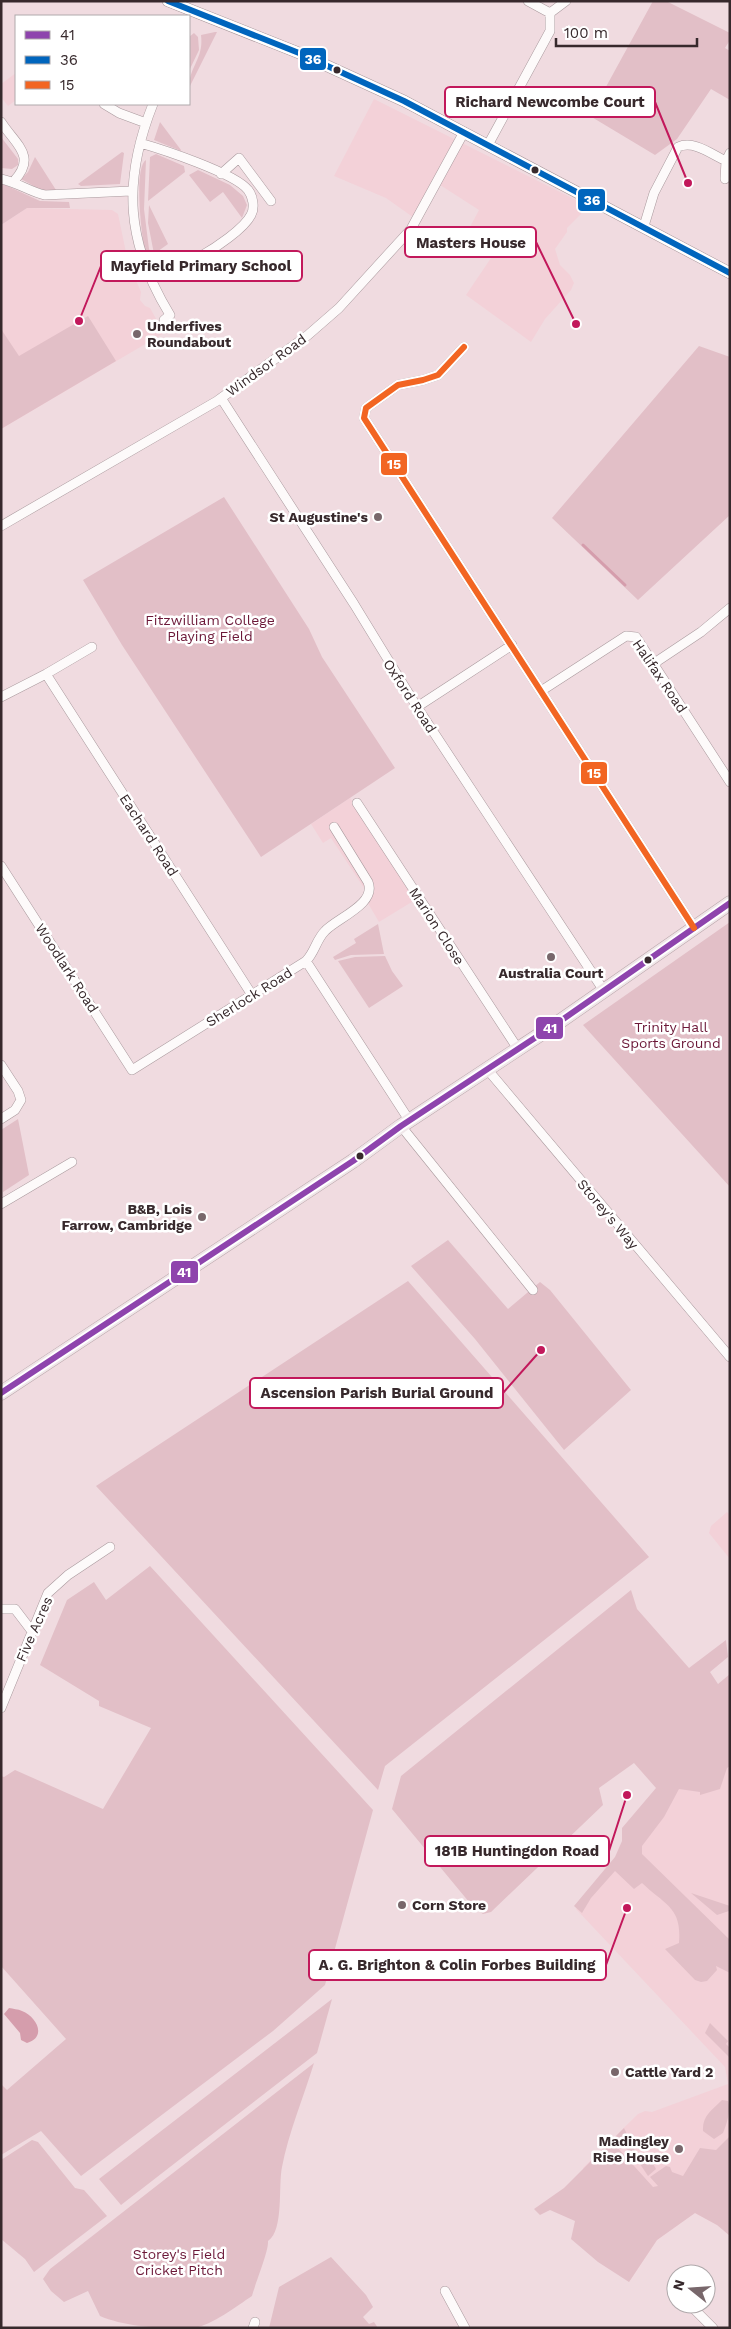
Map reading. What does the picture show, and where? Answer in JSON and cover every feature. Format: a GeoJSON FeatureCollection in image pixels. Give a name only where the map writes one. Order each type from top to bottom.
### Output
{"type":"FeatureCollection","features":[{"type":"Feature","properties":{"kind":"main road"},"geometry":{"type":"LineString","coordinates":[[168,1],[189,13],[307,57],[404,101],[730,273]]}},
{"type":"Feature","properties":{"kind":"main road"},"geometry":{"type":"LineString","coordinates":[[1,1393],[329,1177],[405,1123],[604,991],[730,903]]}},
{"type":"Feature","properties":{"kind":"street"},"geometry":{"type":"LineString","coordinates":[[488,145],[552,24],[550,14],[528,1]]}},
{"type":"Feature","properties":{"kind":"street"},"geometry":{"type":"LineString","coordinates":[[550,14],[566,1]]}},
{"type":"Feature","properties":{"kind":"street"},"geometry":{"type":"LineString","coordinates":[[106,105],[119,113],[146,123]]}},
{"type":"Feature","properties":{"kind":"street"},"geometry":{"type":"LineString","coordinates":[[153,105],[140,143],[131,191],[138,248],[153,287],[170,315],[164,320]]}},
{"type":"Feature","properties":{"kind":"street"},"geometry":{"type":"LineString","coordinates":[[1,122],[24,153],[26,159],[22,173],[14,181]]}},
{"type":"Feature","properties":{"kind":"street","name":"Windsor Road"},"geometry":{"type":"LineString","coordinates":[[1,526],[221,398],[308,335],[339,308],[411,230],[464,132]]}},
{"type":"Feature","properties":{"kind":"street"},"geometry":{"type":"LineString","coordinates":[[140,143],[163,150],[221,174],[247,189],[253,204],[252,214],[243,226],[201,256]]}},
{"type":"Feature","properties":{"kind":"street"},"geometry":{"type":"LineString","coordinates":[[644,226],[654,193],[678,147],[692,144],[728,157],[725,179]]}},
{"type":"Feature","properties":{"kind":"street"},"geometry":{"type":"LineString","coordinates":[[221,174],[239,158],[271,201]]}},
{"type":"Feature","properties":{"kind":"street"},"geometry":{"type":"LineString","coordinates":[[1,179],[14,181],[32,191],[46,195],[131,191]]}},
{"type":"Feature","properties":{"kind":"street"},"geometry":{"type":"LineString","coordinates":[[464,347],[438,374],[423,380],[398,385],[366,408],[364,418],[694,928]]}},
{"type":"Feature","properties":{"kind":"street","name":"Oxford Road"},"geometry":{"type":"LineString","coordinates":[[221,398],[354,604],[416,707],[604,991]]}},
{"type":"Feature","properties":{"kind":"street"},"geometry":{"type":"LineString","coordinates":[[652,664],[702,632],[730,608]]}},
{"type":"Feature","properties":{"kind":"street","name":"Halifax Road"},"geometry":{"type":"LineString","coordinates":[[541,691],[626,636],[636,637],[730,782]]}},
{"type":"Feature","properties":{"kind":"street"},"geometry":{"type":"LineString","coordinates":[[416,707],[512,645]]}},
{"type":"Feature","properties":{"kind":"street"},"geometry":{"type":"LineString","coordinates":[[1,697],[46,674],[92,647]]}},
{"type":"Feature","properties":{"kind":"street","name":"Eachard Road"},"geometry":{"type":"LineString","coordinates":[[46,674],[252,995]]}},
{"type":"Feature","properties":{"kind":"street","name":"Marion Close"},"geometry":{"type":"LineString","coordinates":[[357,803],[518,1049]]}},
{"type":"Feature","properties":{"kind":"street"},"geometry":{"type":"LineString","coordinates":[[306,961],[324,932],[365,901],[369,892],[368,882],[334,827]]}},
{"type":"Feature","properties":{"kind":"street","name":"Woodlark Road"},"geometry":{"type":"LineString","coordinates":[[1,866],[132,1070]]}},
{"type":"Feature","properties":{"kind":"street","name":"Sherlock Road"},"geometry":{"type":"LineString","coordinates":[[132,1070],[306,961],[405,1123],[533,1290]]}},
{"type":"Feature","properties":{"kind":"street"},"geometry":{"type":"LineString","coordinates":[[1,1065],[18,1091],[21,1100],[15,1110],[1,1119]]}},
{"type":"Feature","properties":{"kind":"street","name":"Storey's Way"},"geometry":{"type":"LineString","coordinates":[[487,1069],[730,1357]]}},
{"type":"Feature","properties":{"kind":"street"},"geometry":{"type":"LineString","coordinates":[[1,1204],[72,1162]]}},
{"type":"Feature","properties":{"kind":"street","name":"Five Acres"},"geometry":{"type":"LineString","coordinates":[[1,1708],[31,1630],[48,1593],[68,1575],[110,1547]]}},
{"type":"Feature","properties":{"kind":"street"},"geometry":{"type":"LineString","coordinates":[[1,1609],[16,1609],[31,1630]]}},
{"type":"Feature","properties":{"kind":"street"},"geometry":{"type":"LineString","coordinates":[[445,2291],[465,2328]]}},
{"type":"Feature","properties":{"kind":"street"},"geometry":{"type":"LineString","coordinates":[[700,2314],[713,2328]]}},
{"type":"Feature","properties":{"kind":"shaded area"},"geometry":{"type":"Polygon","coordinates":[[[15,74],[15,101],[8,106],[1,97],[1,84],[15,74]]]}},
{"type":"Feature","properties":{"kind":"shaded area"},"geometry":{"type":"Polygon","coordinates":[[[374,99],[582,203],[581,214],[567,228],[567,232],[555,249],[560,265],[570,275],[574,283],[571,290],[545,319],[531,342],[466,295],[491,258],[462,242],[479,210],[437,183],[417,220],[386,198],[334,176],[374,99]]]}},
{"type":"Feature","properties":{"kind":"shaded area"},"geometry":{"type":"Polygon","coordinates":[[[27,208],[112,210],[118,214],[128,262],[141,292],[140,300],[145,306],[150,308],[164,333],[1,429],[1,225],[27,208]]]}},
{"type":"Feature","properties":{"kind":"shaded area"},"geometry":{"type":"Polygon","coordinates":[[[350,798],[415,900],[379,922],[369,905],[364,888],[331,838],[323,843],[311,824],[350,798]]]}},
{"type":"Feature","properties":{"kind":"shaded area"},"geometry":{"type":"Polygon","coordinates":[[[727,1512],[730,1515],[730,1559],[709,1533],[711,1526],[727,1512]]]}},
{"type":"Feature","properties":{"kind":"shaded area"},"geometry":{"type":"Polygon","coordinates":[[[730,1710],[730,2202],[717,2225],[695,2213],[657,2240],[629,2282],[583,2168],[638,2114],[645,2111],[652,2112],[728,2084],[725,2067],[576,1909],[633,1841],[730,1710]]]}},
{"type":"Feature","properties":{"kind":"shaded area"},"geometry":{"type":"Polygon","coordinates":[[[9,2008],[20,2010],[35,2022],[38,2032],[33,2040],[27,2043],[21,2040],[20,2033],[4,2014],[9,2008]]]}},
{"type":"Feature","properties":{"kind":"green space"},"geometry":{"type":"Polygon","coordinates":[[[653,1],[666,1],[730,33],[730,40],[725,48],[730,51],[730,100],[711,89],[677,139],[655,155],[590,116],[653,1]]]}},
{"type":"Feature","properties":{"kind":"green space"},"geometry":{"type":"Polygon","coordinates":[[[217,32],[190,86],[191,74],[199,57],[201,35],[217,32]]]}},
{"type":"Feature","properties":{"kind":"green space"},"geometry":{"type":"Polygon","coordinates":[[[194,33],[198,37],[199,50],[190,69],[190,36],[194,33]]]}},
{"type":"Feature","properties":{"kind":"green space"},"geometry":{"type":"Polygon","coordinates":[[[160,122],[181,150],[181,151],[154,140],[160,122]]]}},
{"type":"Feature","properties":{"kind":"green space"},"geometry":{"type":"Polygon","coordinates":[[[1,137],[18,159],[18,165],[12,169],[1,168],[1,137]]]}},
{"type":"Feature","properties":{"kind":"green space"},"geometry":{"type":"Polygon","coordinates":[[[122,152],[124,153],[120,184],[81,186],[78,184],[122,152]]]}},
{"type":"Feature","properties":{"kind":"green space"},"geometry":{"type":"Polygon","coordinates":[[[156,154],[184,166],[185,172],[148,201],[150,157],[156,154]]]}},
{"type":"Feature","properties":{"kind":"green space"},"geometry":{"type":"Polygon","coordinates":[[[35,157],[56,190],[41,190],[21,179],[28,172],[35,157]]]}},
{"type":"Feature","properties":{"kind":"green space"},"geometry":{"type":"Polygon","coordinates":[[[146,160],[144,209],[149,249],[162,279],[158,281],[146,256],[142,236],[139,190],[142,166],[146,160]]]}},
{"type":"Feature","properties":{"kind":"green space"},"geometry":{"type":"Polygon","coordinates":[[[198,170],[230,185],[243,196],[247,205],[242,218],[223,192],[210,202],[189,175],[198,170]]]}},
{"type":"Feature","properties":{"kind":"green space"},"geometry":{"type":"Polygon","coordinates":[[[1,183],[40,201],[69,202],[70,208],[27,208],[1,225],[1,183]]]}},
{"type":"Feature","properties":{"kind":"green space"},"geometry":{"type":"Polygon","coordinates":[[[149,205],[168,244],[154,254],[148,223],[149,205]]]}},
{"type":"Feature","properties":{"kind":"green space"},"geometry":{"type":"Polygon","coordinates":[[[88,316],[116,361],[1,429],[1,329],[19,356],[88,316]]]}},
{"type":"Feature","properties":{"kind":"green space"},"geometry":{"type":"Polygon","coordinates":[[[699,346],[730,357],[730,515],[638,600],[552,518],[699,346]]]}},
{"type":"Feature","properties":{"kind":"green space","name":"Fitzwilliam College Playing Field"},"geometry":{"type":"Polygon","coordinates":[[[224,497],[309,629],[322,657],[395,768],[261,857],[122,645],[83,580],[224,497]]]}},
{"type":"Feature","properties":{"kind":"green space","name":"Trinity Hall Sports Ground"},"geometry":{"type":"Polygon","coordinates":[[[730,922],[730,1187],[583,1025],[730,922]]]}},
{"type":"Feature","properties":{"kind":"green space"},"geometry":{"type":"Polygon","coordinates":[[[378,924],[384,954],[351,955],[335,960],[333,957],[356,943],[354,939],[378,924]]]}},
{"type":"Feature","properties":{"kind":"green space"},"geometry":{"type":"Polygon","coordinates":[[[385,956],[392,971],[403,986],[369,1008],[338,961],[355,957],[385,956]]]}},
{"type":"Feature","properties":{"kind":"green space"},"geometry":{"type":"Polygon","coordinates":[[[18,1119],[29,1175],[3,1192],[1,1130],[18,1119]]]}},
{"type":"Feature","properties":{"kind":"green space"},"geometry":{"type":"Polygon","coordinates":[[[448,1240],[508,1309],[540,1282],[550,1290],[631,1390],[564,1450],[475,1339],[411,1266],[448,1240]]]}},
{"type":"Feature","properties":{"kind":"green space"},"geometry":{"type":"Polygon","coordinates":[[[408,1281],[649,1557],[385,1766],[378,1790],[96,1486],[408,1281]]]}},
{"type":"Feature","properties":{"kind":"green space"},"geometry":{"type":"Polygon","coordinates":[[[150,1566],[373,1810],[325,1985],[273,2031],[81,2176],[41,2131],[1,2155],[1,2084],[7,2090],[66,2039],[1,1966],[1,1776],[4,1777],[15,1770],[103,1809],[151,1728],[99,1706],[99,1701],[40,1665],[67,1600],[94,1582],[106,1600],[150,1566]]]}},
{"type":"Feature","properties":{"kind":"green space"},"geometry":{"type":"Polygon","coordinates":[[[631,1590],[637,1609],[689,1668],[726,1640],[728,1657],[710,1672],[718,1684],[730,1674],[730,1766],[727,1768],[720,1789],[700,1795],[700,1792],[679,1789],[664,1817],[642,1846],[642,1854],[730,1940],[730,1973],[716,1966],[717,1970],[707,1981],[695,1980],[665,1949],[679,1943],[678,1922],[675,1914],[665,1902],[642,1883],[634,1889],[615,1871],[591,1898],[582,1913],[574,1906],[615,1857],[622,1841],[622,1828],[656,1788],[634,1763],[599,1788],[603,1805],[491,1912],[483,1914],[474,1908],[392,1809],[401,1776],[631,1590]]]}},
{"type":"Feature","properties":{"kind":"green space"},"geometry":{"type":"Polygon","coordinates":[[[691,1893],[730,1906],[729,1911],[717,1915],[691,1893]]]}},
{"type":"Feature","properties":{"kind":"green space"},"geometry":{"type":"Polygon","coordinates":[[[332,1999],[317,2053],[121,2205],[99,2179],[332,1999]]]}},
{"type":"Feature","properties":{"kind":"green space"},"geometry":{"type":"Polygon","coordinates":[[[710,2023],[728,2041],[726,2044],[730,2048],[730,2058],[705,2033],[710,2023]]]}},
{"type":"Feature","properties":{"kind":"green space","name":"Storey's Field Cricket Pitch"},"geometry":{"type":"Polygon","coordinates":[[[314,2063],[285,2154],[281,2175],[280,2207],[276,2227],[268,2241],[252,2296],[209,2323],[194,2328],[171,2328],[121,2323],[100,2316],[88,2291],[64,2302],[51,2291],[43,2279],[50,2269],[314,2063]]]}},
{"type":"Feature","properties":{"kind":"green space"},"geometry":{"type":"Polygon","coordinates":[[[722,2100],[728,2101],[728,2117],[723,2133],[714,2139],[703,2131],[704,2121],[708,2114],[722,2100]]]}},
{"type":"Feature","properties":{"kind":"green space"},"geometry":{"type":"Polygon","coordinates":[[[624,2128],[635,2151],[652,2162],[656,2169],[648,2176],[636,2158],[619,2142],[616,2146],[653,2187],[658,2186],[650,2177],[666,2166],[670,2167],[672,2172],[683,2176],[700,2148],[716,2150],[730,2136],[730,2236],[717,2225],[695,2213],[657,2240],[629,2282],[598,2262],[571,2239],[575,2221],[550,2210],[540,2215],[534,2209],[564,2188],[624,2128]]]}},
{"type":"Feature","properties":{"kind":"green space"},"geometry":{"type":"Polygon","coordinates":[[[32,2140],[38,2142],[75,2188],[84,2190],[107,2216],[34,2272],[25,2259],[1,2239],[1,2160],[32,2140]]]}},
{"type":"Feature","properties":{"kind":"green space"},"geometry":{"type":"Polygon","coordinates":[[[331,2257],[366,2295],[373,2307],[363,2317],[369,2324],[374,2322],[378,2328],[269,2328],[279,2287],[331,2257]]]}},
{"type":"Feature","properties":{"kind":"waterway"},"geometry":{"type":"LineString","coordinates":[[583,545],[625,585]]}},
{"type":"Feature","properties":{"kind":"transit line","name":"36"},"geometry":{"type":"LineString","coordinates":[[168,1],[299,53],[404,101],[730,273]]}},
{"type":"Feature","properties":{"kind":"transit line","name":"15"},"geometry":{"type":"LineString","coordinates":[[464,347],[438,375],[398,385],[366,408],[364,418],[694,928]]}},
{"type":"Feature","properties":{"kind":"transit line","name":"41"},"geometry":{"type":"LineString","coordinates":[[1,1393],[353,1161],[401,1126],[559,1022],[730,903]]}},
{"type":"Feature","properties":{"kind":"place","name":"Richard Newcombe Court"},"geometry":{"type":"Point","coordinates":[688,183]}},
{"type":"Feature","properties":{"kind":"place","name":"Mayfield Primary School"},"geometry":{"type":"Point","coordinates":[79,321]}},
{"type":"Feature","properties":{"kind":"place","name":"Masters House"},"geometry":{"type":"Point","coordinates":[576,324]}},
{"type":"Feature","properties":{"kind":"place","name":"Underfives Roundabout"},"geometry":{"type":"Point","coordinates":[137,334]}},
{"type":"Feature","properties":{"kind":"place","name":"St Augustine's"},"geometry":{"type":"Point","coordinates":[378,517]}},
{"type":"Feature","properties":{"kind":"place","name":"Australia Court"},"geometry":{"type":"Point","coordinates":[551,957]}},
{"type":"Feature","properties":{"kind":"place","name":"B&B, Lois Farrow, Cambridge"},"geometry":{"type":"Point","coordinates":[202,1217]}},
{"type":"Feature","properties":{"kind":"place","name":"Ascension Parish Burial Ground"},"geometry":{"type":"Point","coordinates":[541,1350]}},
{"type":"Feature","properties":{"kind":"place","name":"181B Huntingdon Road"},"geometry":{"type":"Point","coordinates":[627,1795]}},
{"type":"Feature","properties":{"kind":"place","name":"Corn Store"},"geometry":{"type":"Point","coordinates":[402,1905]}},
{"type":"Feature","properties":{"kind":"place","name":"A. G. Brighton & Colin Forbes Building"},"geometry":{"type":"Point","coordinates":[627,1908]}},
{"type":"Feature","properties":{"kind":"place","name":"Cattle Yard 2"},"geometry":{"type":"Point","coordinates":[615,2072]}},
{"type":"Feature","properties":{"kind":"place","name":"Madingley Rise House"},"geometry":{"type":"Point","coordinates":[679,2149]}}]}
